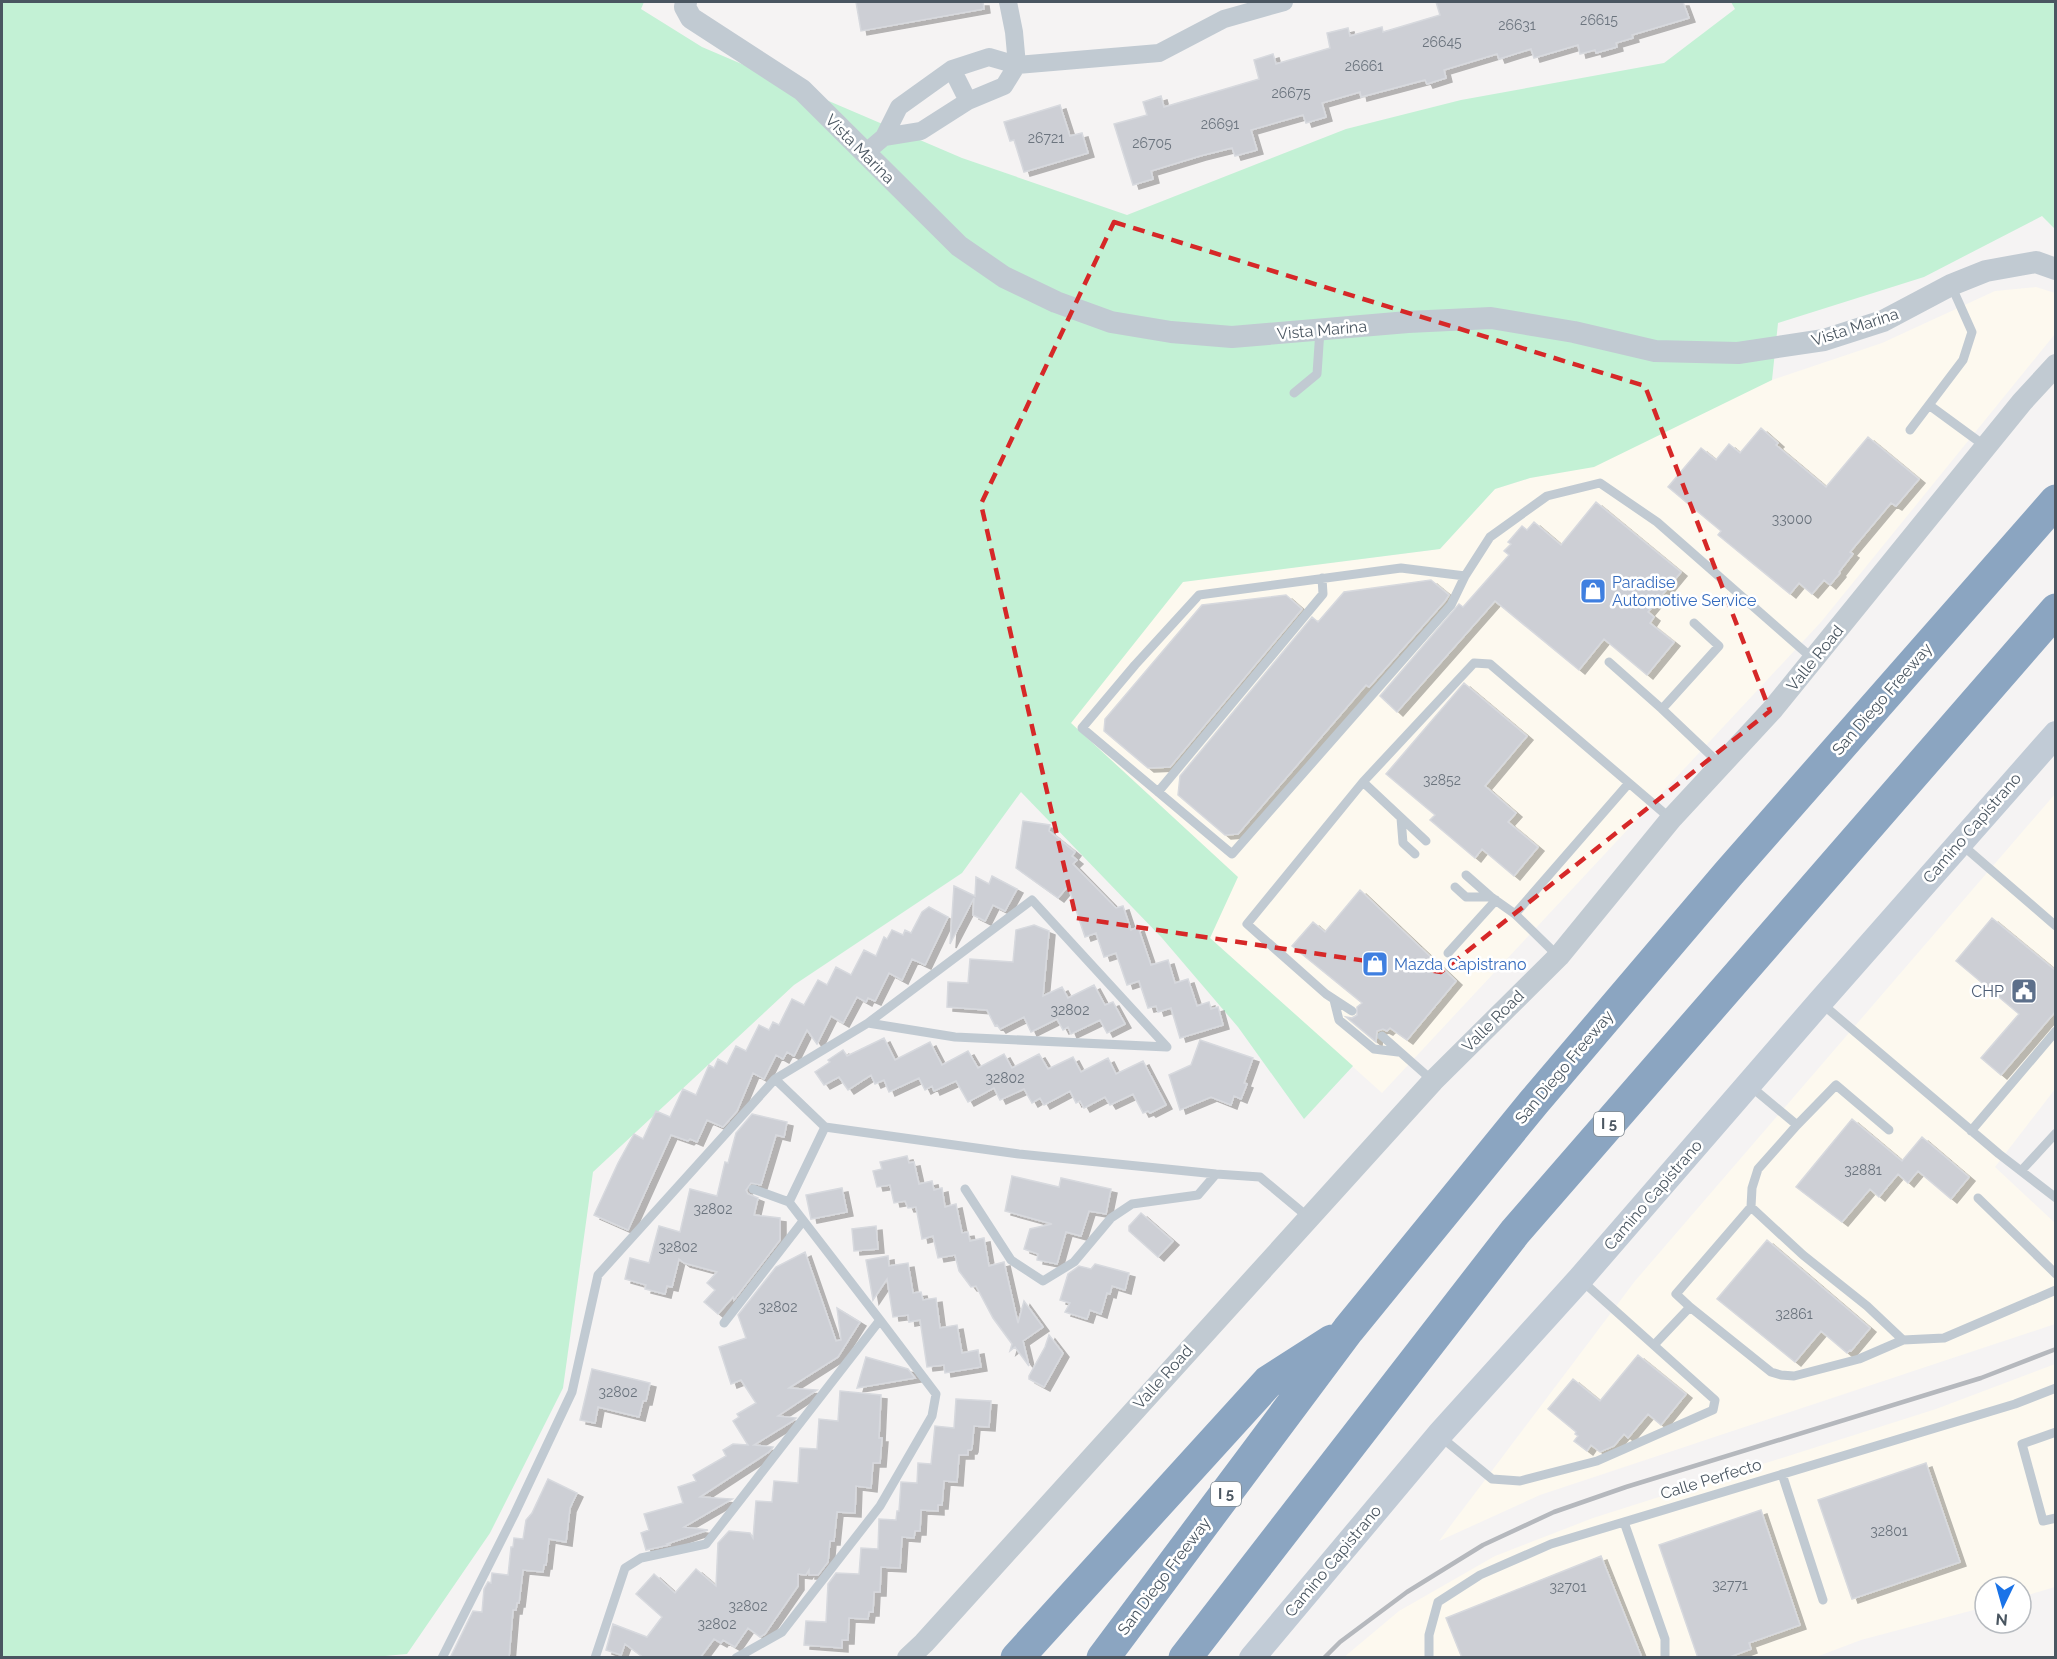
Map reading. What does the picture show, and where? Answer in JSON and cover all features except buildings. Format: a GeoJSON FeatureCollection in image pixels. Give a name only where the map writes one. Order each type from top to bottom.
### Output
{"type":"FeatureCollection","features":[{"type":"Feature","properties":{"kind":"highway","name":"San Diego Freeway"},"geometry":{"type":"LineString","coordinates":[[1103,1658],[1348,1330],[1534,1102],[1721,882],[2055,501]]}},
{"type":"Feature","properties":{"kind":"highway","name":"I 5"},"geometry":{"type":"LineString","coordinates":[[1185,1658],[1515,1232],[2055,610]]}},
{"type":"Feature","properties":{"kind":"highway"},"geometry":{"type":"LineString","coordinates":[[1017,1658],[1268,1382],[1348,1330]]}},
{"type":"Feature","properties":{"kind":"main road","name":"Camino Capistrano"},"geometry":{"type":"LineString","coordinates":[[1252,1658],[1439,1436],[1580,1279],[2055,734]]}},
{"type":"Feature","properties":{"kind":"street","name":"Vista Marina"},"geometry":{"type":"LineString","coordinates":[[686,2],[685,7],[691,18],[802,90],[959,246],[1004,277],[1056,302],[1112,322],[1171,332],[1232,337],[1408,322],[1491,318],[1574,332],[1655,351],[1738,353],[1824,340],[1883,321],[1951,285],[1986,271],[2036,262],[2055,269]]}},
{"type":"Feature","properties":{"kind":"street"},"geometry":{"type":"LineString","coordinates":[[884,137],[921,131],[968,101],[1004,86],[1017,65],[1008,2]]}},
{"type":"Feature","properties":{"kind":"street"},"geometry":{"type":"LineString","coordinates":[[864,154],[884,137],[899,107],[952,69],[989,57],[1017,65],[1159,53],[1224,19],[1284,2]]}},
{"type":"Feature","properties":{"kind":"street"},"geometry":{"type":"LineString","coordinates":[[952,69],[968,101]]}},
{"type":"Feature","properties":{"kind":"street","name":"Valle Road"},"geometry":{"type":"LineString","coordinates":[[908,1658],[1432,1081],[1559,956],[1671,819],[1772,710],[1986,447],[2055,366]]}},
{"type":"Feature","properties":{"kind":"lane"},"geometry":{"type":"LineString","coordinates":[[1910,430],[1964,360],[1972,332],[1951,285]]}},
{"type":"Feature","properties":{"kind":"lane"},"geometry":{"type":"LineString","coordinates":[[1294,393],[1317,374],[1320,330]]}},
{"type":"Feature","properties":{"kind":"lane"},"geometry":{"type":"LineString","coordinates":[[1929,405],[1986,447]]}},
{"type":"Feature","properties":{"kind":"lane"},"geometry":{"type":"LineString","coordinates":[[1465,576],[1401,568],[1199,596],[1135,665],[1082,728],[1232,854],[1451,605],[1465,576],[1490,537],[1547,496],[1600,483],[1657,522],[1814,659]]}},
{"type":"Feature","properties":{"kind":"lane"},"geometry":{"type":"LineString","coordinates":[[1158,792],[1323,594],[1322,579]]}},
{"type":"Feature","properties":{"kind":"lane"},"geometry":{"type":"LineString","coordinates":[[1662,710],[1719,646],[1694,623]]}},
{"type":"Feature","properties":{"kind":"lane"},"geometry":{"type":"LineString","coordinates":[[1609,662],[1721,765]]}},
{"type":"Feature","properties":{"kind":"lane"},"geometry":{"type":"LineString","coordinates":[[1353,1011],[1326,994],[1246,924],[1362,782],[1474,663],[1490,664],[1671,819]]}},
{"type":"Feature","properties":{"kind":"lane"},"geometry":{"type":"LineString","coordinates":[[1362,782],[1426,841]]}},
{"type":"Feature","properties":{"kind":"lane"},"geometry":{"type":"LineString","coordinates":[[1515,914],[1629,783]]}},
{"type":"Feature","properties":{"kind":"lane"},"geometry":{"type":"LineString","coordinates":[[1401,818],[1403,843],[1415,854]]}},
{"type":"Feature","properties":{"kind":"lane"},"geometry":{"type":"LineString","coordinates":[[1959,843],[2055,926]]}},
{"type":"Feature","properties":{"kind":"lane"},"geometry":{"type":"LineString","coordinates":[[1466,875],[1515,914],[1559,956]]}},
{"type":"Feature","properties":{"kind":"lane"},"geometry":{"type":"LineString","coordinates":[[1455,887],[1466,897],[1494,898]]}},
{"type":"Feature","properties":{"kind":"lane"},"geometry":{"type":"LineString","coordinates":[[1448,953],[1494,898]]}},
{"type":"Feature","properties":{"kind":"lane"},"geometry":{"type":"LineString","coordinates":[[442,1658],[514,1515],[572,1392],[598,1275],[776,1079],[868,1023],[1032,900],[1167,1047],[955,1037],[868,1023]]}},
{"type":"Feature","properties":{"kind":"lane"},"geometry":{"type":"LineString","coordinates":[[1334,1000],[1338,1020],[1374,1049],[1398,1052]]}},
{"type":"Feature","properties":{"kind":"lane"},"geometry":{"type":"LineString","coordinates":[[1820,1002],[1971,1131],[2055,1198]]}},
{"type":"Feature","properties":{"kind":"lane"},"geometry":{"type":"LineString","coordinates":[[1971,1131],[2055,1031]]}},
{"type":"Feature","properties":{"kind":"lane"},"geometry":{"type":"LineString","coordinates":[[1382,1036],[1432,1081]]}},
{"type":"Feature","properties":{"kind":"lane"},"geometry":{"type":"LineString","coordinates":[[776,1079],[825,1127],[1019,1154],[1260,1177],[1308,1217]]}},
{"type":"Feature","properties":{"kind":"lane"},"geometry":{"type":"LineString","coordinates":[[1749,1085],[1797,1125]]}},
{"type":"Feature","properties":{"kind":"lane"},"geometry":{"type":"LineString","coordinates":[[1889,1130],[1836,1085],[1758,1169],[1752,1188],[1751,1207],[1676,1294],[1690,1308],[1771,1372],[1794,1376],[1859,1359],[1903,1340],[1944,1338],[2055,1290]]}},
{"type":"Feature","properties":{"kind":"lane"},"geometry":{"type":"LineString","coordinates":[[789,1202],[825,1127]]}},
{"type":"Feature","properties":{"kind":"lane"},"geometry":{"type":"LineString","coordinates":[[2021,1171],[2055,1133]]}},
{"type":"Feature","properties":{"kind":"lane"},"geometry":{"type":"LineString","coordinates":[[965,1189],[1011,1260],[1043,1281],[1074,1262],[1111,1218],[1132,1204],[1198,1195],[1216,1174]]}},
{"type":"Feature","properties":{"kind":"lane"},"geometry":{"type":"LineString","coordinates":[[736,1658],[783,1632],[880,1506],[932,1416],[936,1394],[789,1202],[753,1189]]}},
{"type":"Feature","properties":{"kind":"lane"},"geometry":{"type":"LineString","coordinates":[[1978,1198],[2055,1274]]}},
{"type":"Feature","properties":{"kind":"lane"},"geometry":{"type":"LineString","coordinates":[[1751,1207],[1803,1255],[1867,1306],[1903,1340]]}},
{"type":"Feature","properties":{"kind":"lane"},"geometry":{"type":"LineString","coordinates":[[724,1323],[803,1221]]}},
{"type":"Feature","properties":{"kind":"lane"},"geometry":{"type":"LineString","coordinates":[[1439,1436],[1492,1479],[1520,1481],[1597,1461],[1713,1410],[1715,1400],[1580,1279]]}},
{"type":"Feature","properties":{"kind":"lane"},"geometry":{"type":"LineString","coordinates":[[1654,1345],[1690,1308]]}},
{"type":"Feature","properties":{"kind":"lane"},"geometry":{"type":"LineString","coordinates":[[595,1658],[625,1568],[641,1558],[706,1544],[880,1320]]}},
{"type":"Feature","properties":{"kind":"lane","name":"Calle Perfecto"},"geometry":{"type":"LineString","coordinates":[[1429,1658],[1429,1635],[1438,1602],[1480,1575],[1551,1544],[2015,1404],[2055,1388]]}},
{"type":"Feature","properties":{"kind":"lane"},"geometry":{"type":"LineString","coordinates":[[2055,1432],[2022,1444],[2043,1521],[2055,1518]]}},
{"type":"Feature","properties":{"kind":"lane"},"geometry":{"type":"LineString","coordinates":[[1782,1474],[1823,1600]]}},
{"type":"Feature","properties":{"kind":"lane"},"geometry":{"type":"LineString","coordinates":[[1624,1522],[1665,1639],[1665,1658]]}},
{"type":"Feature","properties":{"kind":"highlighted area"},"geometry":{"type":"Polygon","coordinates":[[[1114,222],[1645,386],[1770,711],[1441,972],[1076,918],[981,504],[1114,222]]]}},
{"type":"Feature","properties":{"kind":"shaded area"},"geometry":{"type":"Polygon","coordinates":[[[2036,287],[2055,293],[2055,334],[1821,622],[1382,1093],[1210,938],[1070,722],[1183,581],[1440,549],[1495,489],[1530,478],[1772,380],[1882,343],[1995,291],[2036,287]]]}},
{"type":"Feature","properties":{"kind":"shaded area"},"geometry":{"type":"Polygon","coordinates":[[[2055,794],[2055,1089],[1995,1167],[2055,1223],[2055,1324],[1540,1495],[1439,1541],[1635,1281],[2055,794]]]}},
{"type":"Feature","properties":{"kind":"shaded area"},"geometry":{"type":"Polygon","coordinates":[[[2055,1364],[2055,1587],[2033,1593],[2033,1575],[1973,1575],[1973,1610],[1861,1640],[1816,1657],[1343,1658],[1399,1611],[1495,1556],[1593,1518],[1936,1409],[2055,1364]]]}},
{"type":"Feature","properties":{"kind":"green space"},"geometry":{"type":"Polygon","coordinates":[[[2,2],[644,2],[641,9],[702,47],[962,158],[1127,215],[1346,129],[1461,100],[1664,63],[1735,9],[1731,2],[2055,2],[2055,229],[2042,216],[1924,277],[1778,323],[1772,380],[1594,467],[1530,478],[1495,489],[1440,549],[1183,582],[1071,723],[1238,877],[1210,938],[1353,1066],[1304,1119],[1238,1027],[1162,938],[1021,792],[962,873],[794,985],[593,1172],[563,1388],[490,1533],[407,1654],[363,1658],[2,1658],[2,2]]]}},
{"type":"Feature","properties":{"kind":"railway"},"geometry":{"type":"LineString","coordinates":[[1324,1658],[1340,1642],[1407,1592],[1483,1545],[1554,1512],[1626,1487],[1981,1378],[2056,1349]]}},
{"type":"Feature","properties":{"kind":"place","name":"Paradise Automotive Service"},"geometry":{"type":"Point","coordinates":[1593,591]}},
{"type":"Feature","properties":{"kind":"place","name":"Mazda Capistrano"},"geometry":{"type":"Point","coordinates":[1375,964]}},
{"type":"Feature","properties":{"kind":"place","name":"CHP"},"geometry":{"type":"Point","coordinates":[2024,991]}}]}
